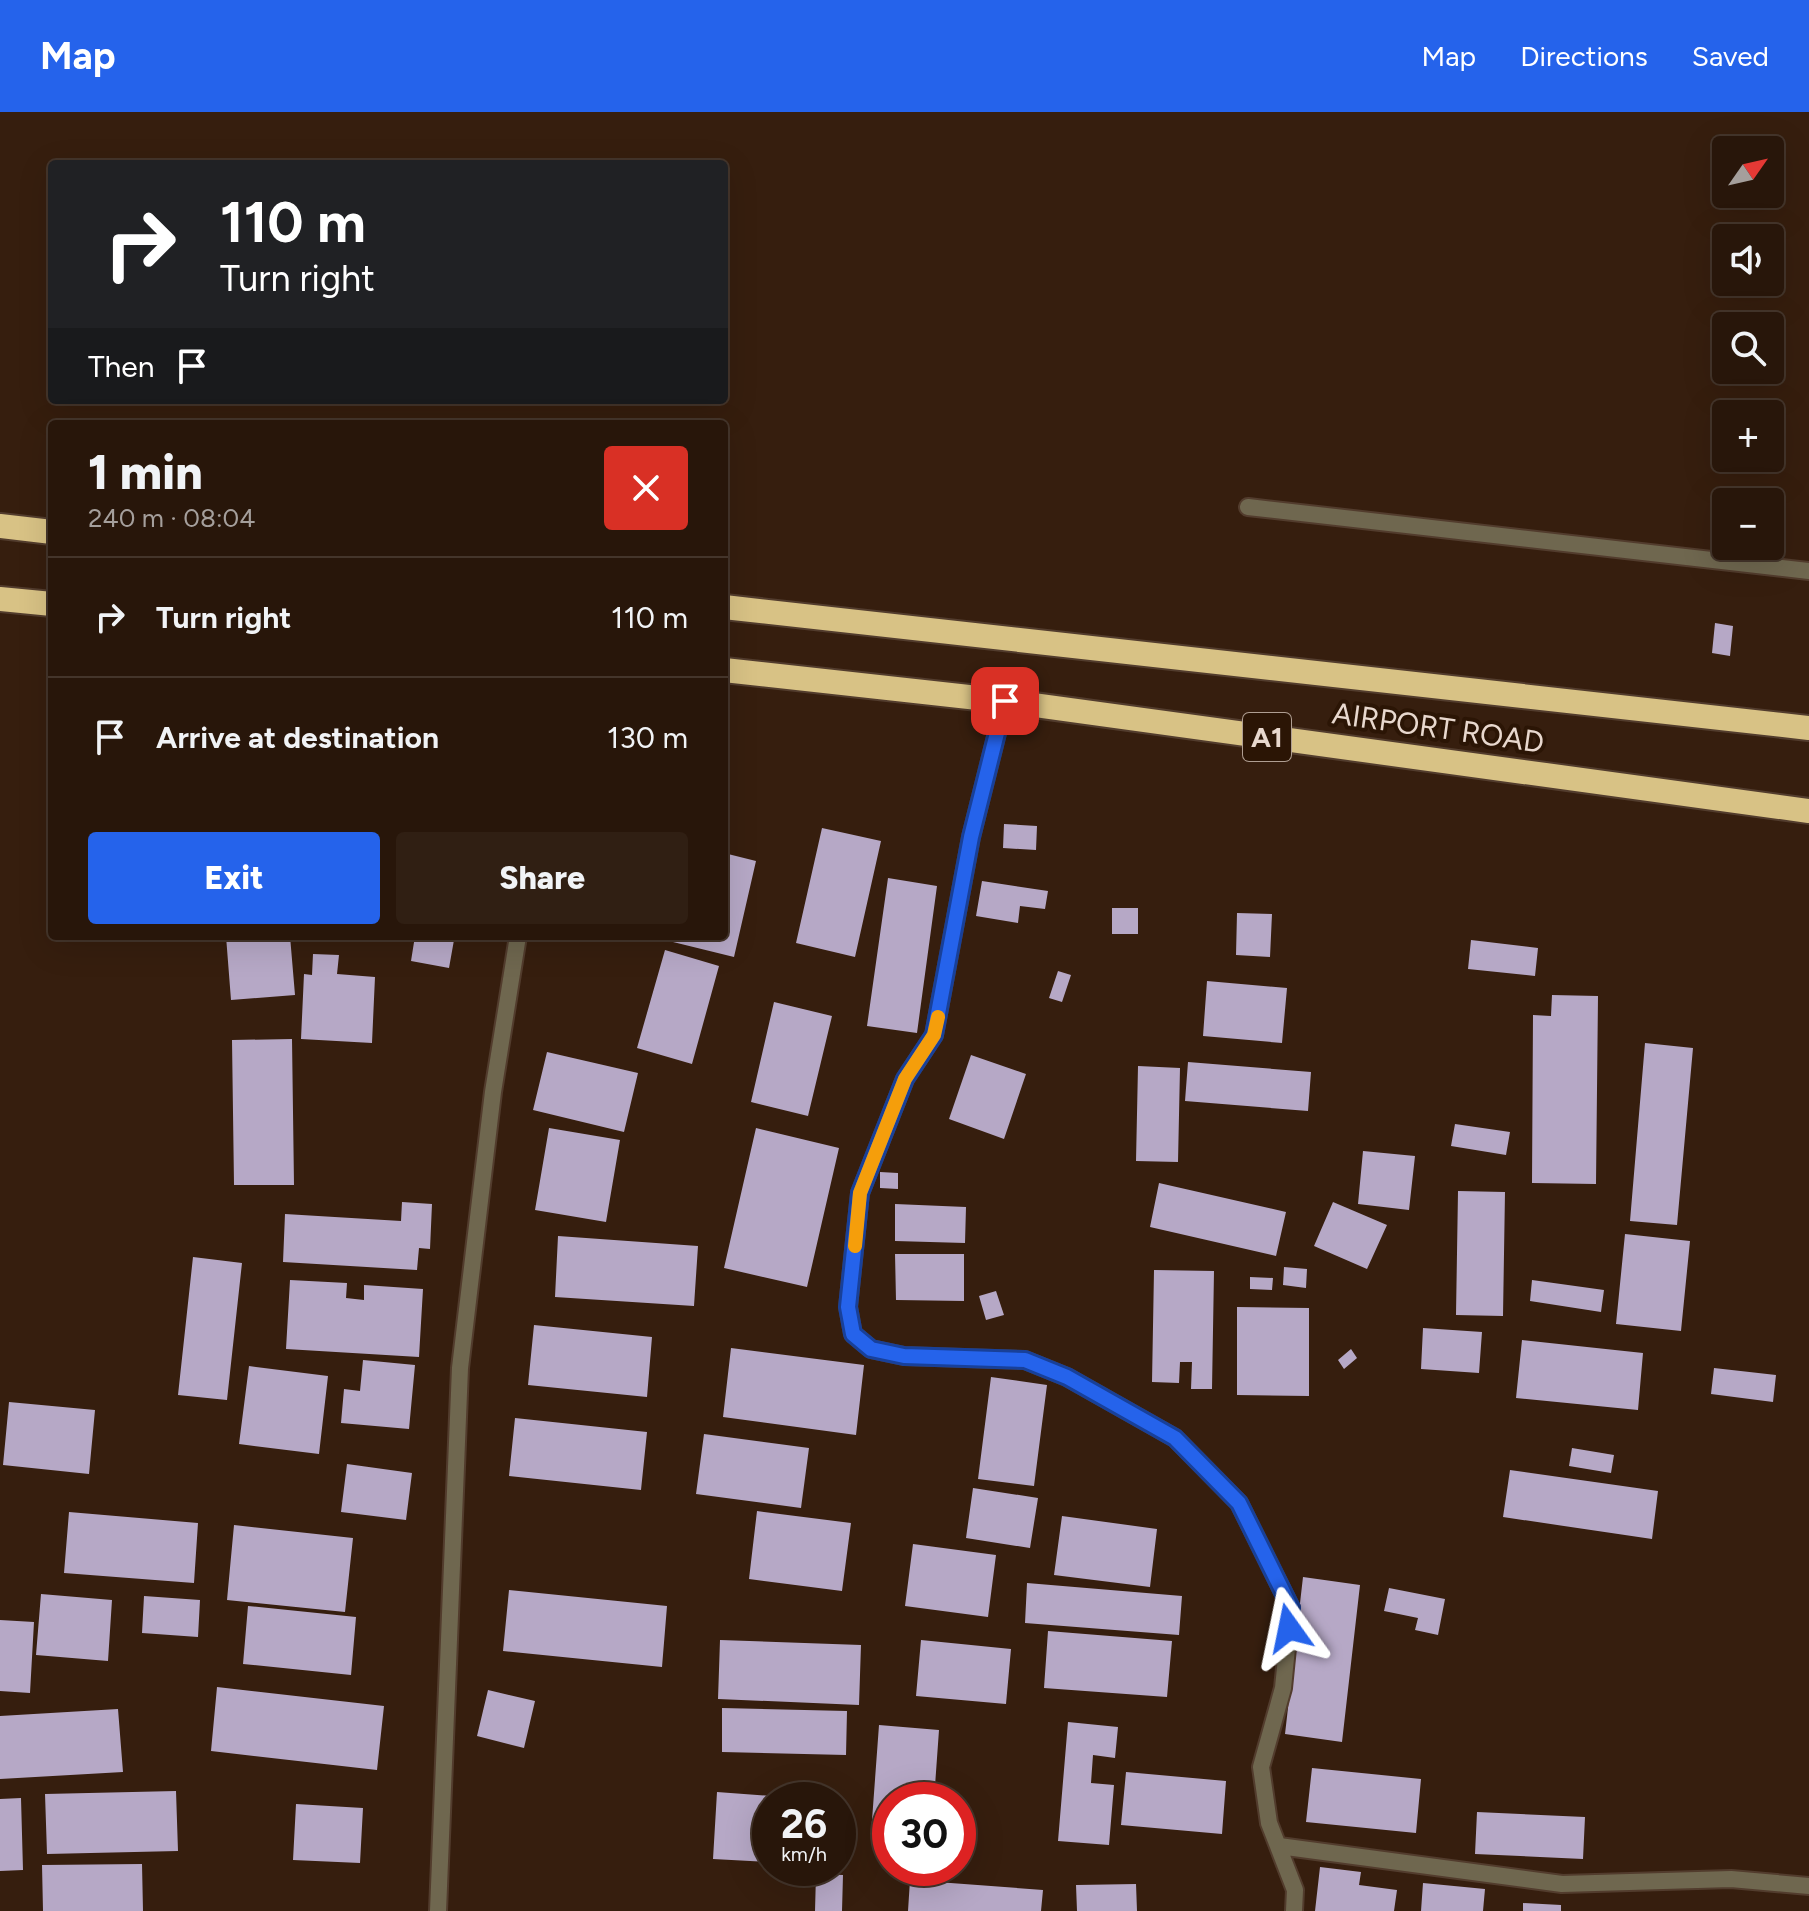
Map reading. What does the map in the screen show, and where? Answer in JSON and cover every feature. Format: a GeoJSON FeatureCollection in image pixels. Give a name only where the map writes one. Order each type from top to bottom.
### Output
{"type":"FeatureCollection","features":[{"type":"Feature","properties":{"kind":"highway"},"geometry":{"type":"LineString","coordinates":[[0,526],[48,532]]}},
{"type":"Feature","properties":{"kind":"highway"},"geometry":{"type":"LineString","coordinates":[[0,599],[48,604]]}},
{"type":"Feature","properties":{"kind":"highway","name":"AIRPORT ROAD"},"geometry":{"type":"LineString","coordinates":[[728,607],[1809,728]]}},
{"type":"Feature","properties":{"kind":"highway","name":"AIRPORT ROAD"},"geometry":{"type":"LineString","coordinates":[[728,670],[1005,701],[1809,811]]}},
{"type":"Feature","properties":{"kind":"street"},"geometry":{"type":"LineString","coordinates":[[1248,507],[1809,571]]}},
{"type":"Feature","properties":{"kind":"street"},"geometry":{"type":"LineString","coordinates":[[1005,701],[971,837],[934,1035],[905,1079],[860,1193],[848,1307],[853,1334],[871,1349],[904,1356],[1025,1360],[1067,1377],[1175,1438],[1239,1503],[1291,1608],[1283,1688],[1261,1767],[1269,1823],[1295,1890],[1294,1911]]}},
{"type":"Feature","properties":{"kind":"street"},"geometry":{"type":"LineString","coordinates":[[438,1911],[460,1368],[493,1092],[517,940]]}},
{"type":"Feature","properties":{"kind":"street"},"geometry":{"type":"LineString","coordinates":[[1279,1846],[1562,1884],[1731,1879],[1809,1886]]}},
{"type":"Feature","properties":{"kind":"building"},"geometry":{"type":"Polygon","coordinates":[[[1715,623],[1733,626],[1730,656],[1712,653],[1715,623]]]}},
{"type":"Feature","properties":{"kind":"building"},"geometry":{"type":"Polygon","coordinates":[[[1004,824],[1037,826],[1036,850],[1003,848],[1004,824]]]}},
{"type":"Feature","properties":{"kind":"building"},"geometry":{"type":"Polygon","coordinates":[[[822,828],[881,841],[855,957],[796,943],[822,828]]]}},
{"type":"Feature","properties":{"kind":"building"},"geometry":{"type":"Polygon","coordinates":[[[728,854],[756,861],[734,957],[673,942],[728,940],[728,854]]]}},
{"type":"Feature","properties":{"kind":"building"},"geometry":{"type":"Polygon","coordinates":[[[888,878],[937,886],[917,1033],[867,1026],[888,878]]]}},
{"type":"Feature","properties":{"kind":"building"},"geometry":{"type":"Polygon","coordinates":[[[982,881],[1048,891],[1045,909],[1020,906],[1018,923],[976,916],[982,881]]]}},
{"type":"Feature","properties":{"kind":"building"},"geometry":{"type":"Polygon","coordinates":[[[1112,908],[1138,908],[1138,934],[1112,934],[1112,908]]]}},
{"type":"Feature","properties":{"kind":"building"},"geometry":{"type":"Polygon","coordinates":[[[1237,913],[1272,914],[1270,957],[1236,955],[1237,913]]]}},
{"type":"Feature","properties":{"kind":"building"},"geometry":{"type":"Polygon","coordinates":[[[226,940],[290,940],[295,995],[231,1000],[226,940]]]}},
{"type":"Feature","properties":{"kind":"building"},"geometry":{"type":"Polygon","coordinates":[[[414,940],[454,940],[449,968],[411,961],[414,940]]]}},
{"type":"Feature","properties":{"kind":"building"},"geometry":{"type":"Polygon","coordinates":[[[1471,940],[1538,948],[1535,976],[1468,969],[1471,940]]]}},
{"type":"Feature","properties":{"kind":"building"},"geometry":{"type":"Polygon","coordinates":[[[665,950],[719,966],[692,1064],[637,1048],[665,950]]]}},
{"type":"Feature","properties":{"kind":"building"},"geometry":{"type":"Polygon","coordinates":[[[313,954],[339,955],[337,974],[375,977],[372,1043],[301,1039],[304,974],[312,975],[313,954]]]}},
{"type":"Feature","properties":{"kind":"building"},"geometry":{"type":"Polygon","coordinates":[[[1058,971],[1071,975],[1062,1002],[1049,998],[1058,971]]]}},
{"type":"Feature","properties":{"kind":"building"},"geometry":{"type":"Polygon","coordinates":[[[1207,981],[1287,988],[1282,1043],[1203,1036],[1207,981]]]}},
{"type":"Feature","properties":{"kind":"building"},"geometry":{"type":"Polygon","coordinates":[[[1552,995],[1598,996],[1596,1184],[1532,1183],[1533,1015],[1551,1016],[1552,995]]]}},
{"type":"Feature","properties":{"kind":"building"},"geometry":{"type":"Polygon","coordinates":[[[774,1002],[832,1016],[808,1116],[751,1102],[774,1002]]]}},
{"type":"Feature","properties":{"kind":"building"},"geometry":{"type":"Polygon","coordinates":[[[292,1039],[294,1185],[234,1185],[232,1040],[292,1039]]]}},
{"type":"Feature","properties":{"kind":"building"},"geometry":{"type":"Polygon","coordinates":[[[1645,1043],[1693,1048],[1677,1225],[1630,1221],[1645,1043]]]}},
{"type":"Feature","properties":{"kind":"building"},"geometry":{"type":"Polygon","coordinates":[[[547,1052],[638,1073],[624,1132],[533,1110],[547,1052]]]}},
{"type":"Feature","properties":{"kind":"building"},"geometry":{"type":"Polygon","coordinates":[[[971,1055],[1026,1074],[1004,1139],[949,1119],[971,1055]]]}},
{"type":"Feature","properties":{"kind":"building"},"geometry":{"type":"Polygon","coordinates":[[[1188,1062],[1311,1072],[1308,1111],[1185,1101],[1188,1062]]]}},
{"type":"Feature","properties":{"kind":"building"},"geometry":{"type":"Polygon","coordinates":[[[1138,1066],[1180,1068],[1178,1162],[1136,1161],[1138,1066]]]}},
{"type":"Feature","properties":{"kind":"building"},"geometry":{"type":"Polygon","coordinates":[[[1455,1124],[1510,1132],[1506,1155],[1451,1146],[1455,1124]]]}},
{"type":"Feature","properties":{"kind":"building"},"geometry":{"type":"Polygon","coordinates":[[[549,1128],[620,1140],[606,1222],[535,1210],[549,1128]]]}},
{"type":"Feature","properties":{"kind":"building"},"geometry":{"type":"Polygon","coordinates":[[[756,1128],[839,1148],[807,1287],[724,1268],[756,1128]]]}},
{"type":"Feature","properties":{"kind":"building"},"geometry":{"type":"Polygon","coordinates":[[[1363,1151],[1415,1156],[1409,1210],[1358,1204],[1363,1151]]]}},
{"type":"Feature","properties":{"kind":"building"},"geometry":{"type":"Polygon","coordinates":[[[880,1172],[898,1173],[898,1189],[880,1188],[880,1172]]]}},
{"type":"Feature","properties":{"kind":"building"},"geometry":{"type":"Polygon","coordinates":[[[1159,1183],[1286,1212],[1276,1256],[1150,1227],[1159,1183]]]}},
{"type":"Feature","properties":{"kind":"building"},"geometry":{"type":"Polygon","coordinates":[[[1458,1191],[1505,1192],[1503,1316],[1456,1315],[1458,1191]]]}},
{"type":"Feature","properties":{"kind":"building"},"geometry":{"type":"Polygon","coordinates":[[[402,1202],[432,1204],[430,1249],[419,1248],[417,1270],[283,1262],[285,1214],[401,1221],[402,1202]]]}},
{"type":"Feature","properties":{"kind":"building"},"geometry":{"type":"Polygon","coordinates":[[[1333,1202],[1387,1225],[1367,1269],[1314,1246],[1333,1202]]]}},
{"type":"Feature","properties":{"kind":"building"},"geometry":{"type":"Polygon","coordinates":[[[895,1204],[966,1207],[965,1243],[895,1241],[895,1204]]]}},
{"type":"Feature","properties":{"kind":"building"},"geometry":{"type":"Polygon","coordinates":[[[1625,1234],[1690,1241],[1681,1331],[1616,1324],[1625,1234]]]}},
{"type":"Feature","properties":{"kind":"building"},"geometry":{"type":"Polygon","coordinates":[[[558,1236],[698,1246],[694,1306],[555,1297],[558,1236]]]}},
{"type":"Feature","properties":{"kind":"building"},"geometry":{"type":"Polygon","coordinates":[[[895,1254],[964,1254],[964,1301],[896,1300],[895,1254]]]}},
{"type":"Feature","properties":{"kind":"building"},"geometry":{"type":"Polygon","coordinates":[[[193,1257],[242,1263],[227,1400],[178,1395],[193,1257]]]}},
{"type":"Feature","properties":{"kind":"building"},"geometry":{"type":"Polygon","coordinates":[[[1284,1267],[1307,1269],[1306,1288],[1283,1285],[1284,1267]]]}},
{"type":"Feature","properties":{"kind":"building"},"geometry":{"type":"Polygon","coordinates":[[[1154,1270],[1214,1271],[1212,1389],[1191,1389],[1192,1362],[1180,1362],[1179,1383],[1152,1382],[1154,1270]]]}},
{"type":"Feature","properties":{"kind":"building"},"geometry":{"type":"Polygon","coordinates":[[[1250,1277],[1273,1278],[1272,1290],[1250,1289],[1250,1277]]]}},
{"type":"Feature","properties":{"kind":"building"},"geometry":{"type":"Polygon","coordinates":[[[290,1280],[347,1283],[346,1298],[364,1300],[364,1285],[423,1289],[419,1357],[286,1349],[290,1280]]]}},
{"type":"Feature","properties":{"kind":"building"},"geometry":{"type":"Polygon","coordinates":[[[1532,1280],[1604,1290],[1601,1312],[1530,1301],[1532,1280]]]}},
{"type":"Feature","properties":{"kind":"building"},"geometry":{"type":"Polygon","coordinates":[[[996,1291],[1004,1315],[986,1320],[979,1296],[996,1291]]]}},
{"type":"Feature","properties":{"kind":"building"},"geometry":{"type":"Polygon","coordinates":[[[1237,1307],[1309,1308],[1309,1396],[1237,1395],[1237,1307]]]}},
{"type":"Feature","properties":{"kind":"building"},"geometry":{"type":"Polygon","coordinates":[[[534,1325],[652,1337],[647,1397],[528,1385],[534,1325]]]}},
{"type":"Feature","properties":{"kind":"building"},"geometry":{"type":"Polygon","coordinates":[[[1423,1328],[1482,1332],[1479,1373],[1421,1369],[1423,1328]]]}},
{"type":"Feature","properties":{"kind":"building"},"geometry":{"type":"Polygon","coordinates":[[[1522,1340],[1643,1353],[1638,1410],[1516,1398],[1522,1340]]]}},
{"type":"Feature","properties":{"kind":"building"},"geometry":{"type":"Polygon","coordinates":[[[731,1348],[864,1365],[856,1435],[723,1417],[731,1348]]]}},
{"type":"Feature","properties":{"kind":"building"},"geometry":{"type":"Polygon","coordinates":[[[1351,1349],[1357,1358],[1344,1369],[1338,1360],[1351,1349]]]}},
{"type":"Feature","properties":{"kind":"building"},"geometry":{"type":"Polygon","coordinates":[[[363,1360],[415,1365],[409,1429],[341,1423],[344,1389],[360,1391],[363,1360]]]}},
{"type":"Feature","properties":{"kind":"building"},"geometry":{"type":"Polygon","coordinates":[[[249,1366],[328,1376],[319,1454],[239,1444],[249,1366]]]}},
{"type":"Feature","properties":{"kind":"building"},"geometry":{"type":"Polygon","coordinates":[[[1714,1368],[1776,1375],[1773,1402],[1711,1394],[1714,1368]]]}},
{"type":"Feature","properties":{"kind":"building"},"geometry":{"type":"Polygon","coordinates":[[[991,1377],[1047,1385],[1034,1486],[978,1479],[991,1377]]]}},
{"type":"Feature","properties":{"kind":"building"},"geometry":{"type":"Polygon","coordinates":[[[9,1402],[95,1410],[89,1474],[3,1465],[9,1402]]]}},
{"type":"Feature","properties":{"kind":"building"},"geometry":{"type":"Polygon","coordinates":[[[515,1418],[647,1432],[641,1490],[509,1476],[515,1418]]]}},
{"type":"Feature","properties":{"kind":"building"},"geometry":{"type":"Polygon","coordinates":[[[704,1434],[809,1448],[801,1508],[696,1494],[704,1434]]]}},
{"type":"Feature","properties":{"kind":"building"},"geometry":{"type":"Polygon","coordinates":[[[1572,1448],[1614,1455],[1611,1473],[1569,1466],[1572,1448]]]}},
{"type":"Feature","properties":{"kind":"building"},"geometry":{"type":"Polygon","coordinates":[[[347,1464],[412,1473],[406,1520],[341,1512],[347,1464]]]}},
{"type":"Feature","properties":{"kind":"building"},"geometry":{"type":"Polygon","coordinates":[[[1510,1470],[1658,1491],[1652,1539],[1503,1517],[1510,1470]]]}},
{"type":"Feature","properties":{"kind":"building"},"geometry":{"type":"Polygon","coordinates":[[[973,1488],[1038,1498],[1030,1548],[966,1538],[973,1488]]]}},
{"type":"Feature","properties":{"kind":"building"},"geometry":{"type":"Polygon","coordinates":[[[757,1511],[851,1523],[842,1591],[749,1579],[757,1511]]]}},
{"type":"Feature","properties":{"kind":"building"},"geometry":{"type":"Polygon","coordinates":[[[69,1512],[198,1523],[194,1583],[64,1573],[69,1512]]]}},
{"type":"Feature","properties":{"kind":"building"},"geometry":{"type":"Polygon","coordinates":[[[1062,1516],[1157,1529],[1150,1587],[1054,1575],[1062,1516]]]}},
{"type":"Feature","properties":{"kind":"building"},"geometry":{"type":"Polygon","coordinates":[[[234,1525],[353,1538],[345,1612],[227,1600],[234,1525]]]}},
{"type":"Feature","properties":{"kind":"building"},"geometry":{"type":"Polygon","coordinates":[[[913,1544],[996,1555],[988,1617],[905,1606],[913,1544]]]}},
{"type":"Feature","properties":{"kind":"building"},"geometry":{"type":"Polygon","coordinates":[[[1303,1577],[1360,1585],[1342,1742],[1285,1734],[1303,1577]]]}},
{"type":"Feature","properties":{"kind":"building"},"geometry":{"type":"Polygon","coordinates":[[[1027,1583],[1182,1596],[1179,1635],[1025,1623],[1027,1583]]]}},
{"type":"Feature","properties":{"kind":"building"},"geometry":{"type":"Polygon","coordinates":[[[1389,1588],[1445,1599],[1438,1635],[1415,1630],[1418,1618],[1384,1611],[1389,1588]]]}},
{"type":"Feature","properties":{"kind":"building"},"geometry":{"type":"Polygon","coordinates":[[[509,1590],[667,1606],[662,1667],[503,1651],[509,1590]]]}},
{"type":"Feature","properties":{"kind":"building"},"geometry":{"type":"Polygon","coordinates":[[[41,1594],[112,1600],[108,1661],[36,1655],[41,1594]]]}},
{"type":"Feature","properties":{"kind":"building"},"geometry":{"type":"Polygon","coordinates":[[[144,1596],[200,1600],[198,1637],[142,1633],[144,1596]]]}},
{"type":"Feature","properties":{"kind":"building"},"geometry":{"type":"Polygon","coordinates":[[[248,1606],[356,1617],[351,1675],[243,1664],[248,1606]]]}},
{"type":"Feature","properties":{"kind":"building"},"geometry":{"type":"Polygon","coordinates":[[[0,1620],[34,1622],[30,1693],[0,1691],[0,1620]]]}},
{"type":"Feature","properties":{"kind":"building"},"geometry":{"type":"Polygon","coordinates":[[[1048,1631],[1172,1641],[1167,1697],[1044,1688],[1048,1631]]]}},
{"type":"Feature","properties":{"kind":"building"},"geometry":{"type":"Polygon","coordinates":[[[720,1640],[861,1645],[859,1705],[718,1699],[720,1640]]]}},
{"type":"Feature","properties":{"kind":"building"},"geometry":{"type":"Polygon","coordinates":[[[921,1640],[1011,1649],[1006,1704],[916,1696],[921,1640]]]}},
{"type":"Feature","properties":{"kind":"building"},"geometry":{"type":"Polygon","coordinates":[[[217,1687],[384,1706],[377,1770],[211,1751],[217,1687]]]}},
{"type":"Feature","properties":{"kind":"building"},"geometry":{"type":"Polygon","coordinates":[[[488,1690],[535,1701],[524,1748],[477,1736],[488,1690]]]}},
{"type":"Feature","properties":{"kind":"building"},"geometry":{"type":"Polygon","coordinates":[[[722,1708],[847,1711],[846,1755],[722,1752],[722,1708]]]}},
{"type":"Feature","properties":{"kind":"building"},"geometry":{"type":"Polygon","coordinates":[[[118,1709],[123,1772],[0,1779],[0,1716],[118,1709]]]}},
{"type":"Feature","properties":{"kind":"building"},"geometry":{"type":"Polygon","coordinates":[[[1068,1722],[1118,1727],[1115,1758],[1093,1755],[1091,1783],[1114,1785],[1109,1845],[1058,1841],[1068,1722]]]}},
{"type":"Feature","properties":{"kind":"building"},"geometry":{"type":"Polygon","coordinates":[[[879,1725],[939,1730],[935,1782],[875,1782],[879,1725]]]}},
{"type":"Feature","properties":{"kind":"building"},"geometry":{"type":"Polygon","coordinates":[[[1312,1768],[1421,1779],[1416,1833],[1306,1822],[1312,1768]]]}},
{"type":"Feature","properties":{"kind":"building"},"geometry":{"type":"Polygon","coordinates":[[[1126,1772],[1226,1781],[1222,1834],[1121,1825],[1126,1772]]]}},
{"type":"Feature","properties":{"kind":"building"},"geometry":{"type":"Polygon","coordinates":[[[176,1791],[178,1851],[47,1854],[45,1794],[176,1791]]]}},
{"type":"Feature","properties":{"kind":"building"},"geometry":{"type":"Polygon","coordinates":[[[717,1792],[752,1795],[752,1861],[713,1859],[717,1792]]]}},
{"type":"Feature","properties":{"kind":"building"},"geometry":{"type":"Polygon","coordinates":[[[21,1798],[23,1870],[0,1871],[0,1799],[21,1798]]]}},
{"type":"Feature","properties":{"kind":"building"},"geometry":{"type":"Polygon","coordinates":[[[296,1804],[363,1808],[360,1863],[293,1860],[296,1804]]]}},
{"type":"Feature","properties":{"kind":"building"},"geometry":{"type":"Polygon","coordinates":[[[1477,1812],[1585,1817],[1583,1859],[1475,1854],[1477,1812]]]}},
{"type":"Feature","properties":{"kind":"building"},"geometry":{"type":"Polygon","coordinates":[[[142,1864],[143,1911],[43,1911],[42,1865],[142,1864]]]}},
{"type":"Feature","properties":{"kind":"building"},"geometry":{"type":"Polygon","coordinates":[[[1320,1867],[1361,1872],[1359,1885],[1397,1890],[1394,1911],[1315,1911],[1320,1867]]]}},
{"type":"Feature","properties":{"kind":"building"},"geometry":{"type":"Polygon","coordinates":[[[1423,1883],[1485,1889],[1483,1911],[1421,1911],[1423,1883]]]}},
{"type":"Feature","properties":{"kind":"building"},"geometry":{"type":"Polygon","coordinates":[[[1136,1884],[1137,1911],[1077,1911],[1076,1885],[1136,1884]]]}},
{"type":"Feature","properties":{"kind":"building"},"geometry":{"type":"Polygon","coordinates":[[[976,1885],[1043,1890],[1041,1911],[908,1911],[910,1886],[976,1885]]]}},
{"type":"Feature","properties":{"kind":"building"},"geometry":{"type":"Polygon","coordinates":[[[816,1886],[843,1886],[842,1911],[815,1911],[816,1886]]]}},
{"type":"Feature","properties":{"kind":"building"},"geometry":{"type":"Polygon","coordinates":[[[1523,1903],[1561,1905],[1561,1911],[1523,1911],[1523,1903]]]}},
{"type":"Feature","properties":{"kind":"slow traffic"},"geometry":{"type":"LineString","coordinates":[[855,1246],[860,1193],[905,1079],[934,1035],[938,1017]]}},
{"type":"Feature","properties":{"kind":"route"},"geometry":{"type":"LineString","coordinates":[[1005,701],[971,837],[934,1035],[905,1079],[860,1193],[848,1307],[853,1334],[871,1349],[904,1356],[1025,1360],[1067,1377],[1175,1438],[1239,1503],[1291,1608],[1289,1628]]}}]}
